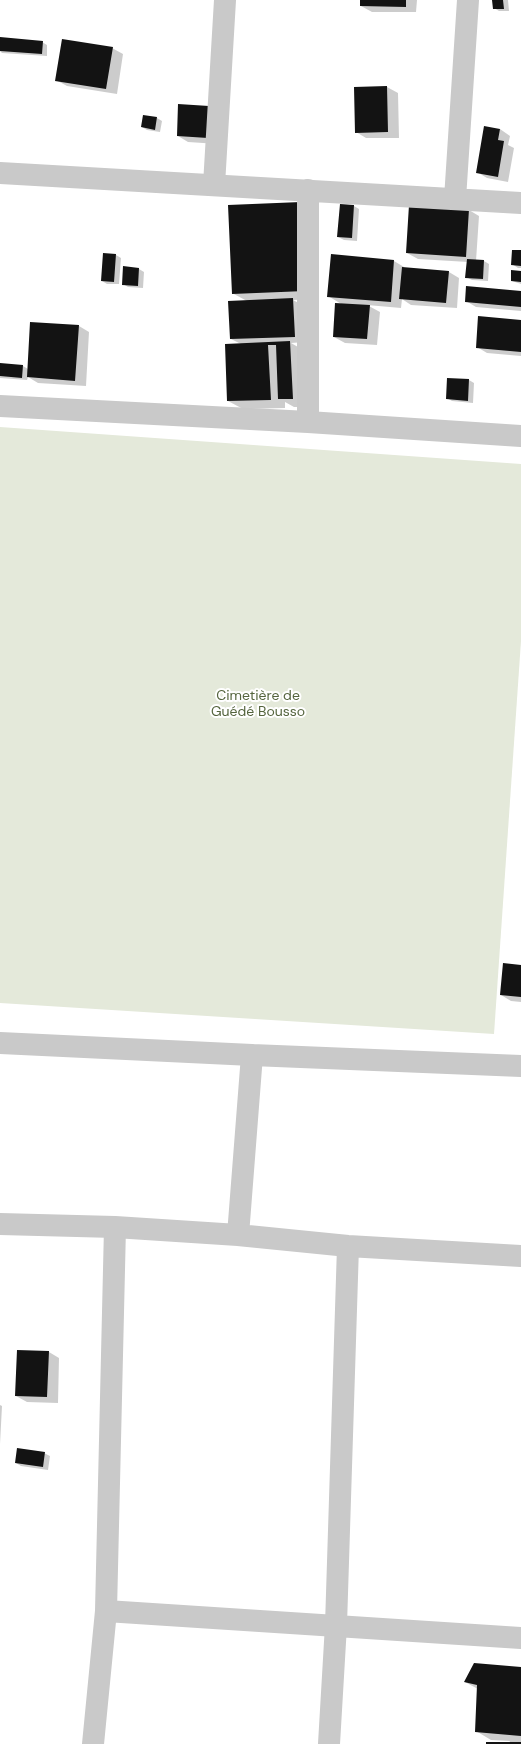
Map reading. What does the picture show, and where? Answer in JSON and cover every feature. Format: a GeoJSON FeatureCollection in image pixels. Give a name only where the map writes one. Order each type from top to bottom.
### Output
{"type":"FeatureCollection","features":[{"type":"Feature","properties":{"kind":"street"},"geometry":{"type":"LineString","coordinates":[[214,185],[225,0]]}},
{"type":"Feature","properties":{"kind":"street"},"geometry":{"type":"LineString","coordinates":[[455,199],[468,0]]}},
{"type":"Feature","properties":{"kind":"street"},"geometry":{"type":"LineString","coordinates":[[0,173],[521,203]]}},
{"type":"Feature","properties":{"kind":"street"},"geometry":{"type":"LineString","coordinates":[[308,190],[308,422]]}},
{"type":"Feature","properties":{"kind":"street"},"geometry":{"type":"LineString","coordinates":[[0,406],[308,422],[521,436]]}},
{"type":"Feature","properties":{"kind":"street"},"geometry":{"type":"LineString","coordinates":[[0,1042],[252,1055],[521,1066]]}},
{"type":"Feature","properties":{"kind":"street"},"geometry":{"type":"LineString","coordinates":[[238,1235],[252,1055]]}},
{"type":"Feature","properties":{"kind":"street"},"geometry":{"type":"LineString","coordinates":[[0,1224],[115,1227],[238,1235],[348,1246],[521,1256]]}},
{"type":"Feature","properties":{"kind":"street"},"geometry":{"type":"LineString","coordinates":[[93,1744],[106,1611],[115,1227]]}},
{"type":"Feature","properties":{"kind":"street"},"geometry":{"type":"LineString","coordinates":[[329,1744],[336,1625],[348,1246]]}},
{"type":"Feature","properties":{"kind":"street"},"geometry":{"type":"LineString","coordinates":[[106,1611],[521,1638]]}},
{"type":"Feature","properties":{"kind":"green space","name":"Cimetière de Guédé Bousso"},"geometry":{"type":"Polygon","coordinates":[[[0,427],[521,464],[521,641],[494,1034],[0,1003],[0,427]]]}},
{"type":"Feature","properties":{"kind":"building"},"geometry":{"type":"Polygon","coordinates":[[[360,0],[406,0],[406,7],[360,6],[360,0]]]}},
{"type":"Feature","properties":{"kind":"building"},"geometry":{"type":"Polygon","coordinates":[[[492,0],[503,0],[504,9],[493,9],[492,0]]]}},
{"type":"Feature","properties":{"kind":"building"},"geometry":{"type":"Polygon","coordinates":[[[0,37],[43,41],[42,54],[0,51],[0,37]]]}},
{"type":"Feature","properties":{"kind":"building"},"geometry":{"type":"Polygon","coordinates":[[[62,39],[113,47],[106,89],[55,81],[62,39]]]}},
{"type":"Feature","properties":{"kind":"building"},"geometry":{"type":"Polygon","coordinates":[[[387,86],[388,132],[355,133],[354,87],[387,86]]]}},
{"type":"Feature","properties":{"kind":"building"},"geometry":{"type":"Polygon","coordinates":[[[178,104],[209,106],[208,138],[177,136],[178,104]]]}},
{"type":"Feature","properties":{"kind":"building"},"geometry":{"type":"Polygon","coordinates":[[[143,115],[157,117],[155,130],[141,127],[143,115]]]}},
{"type":"Feature","properties":{"kind":"building"},"geometry":{"type":"Polygon","coordinates":[[[484,126],[500,129],[498,140],[504,141],[498,177],[476,173],[484,126]]]}},
{"type":"Feature","properties":{"kind":"building"},"geometry":{"type":"Polygon","coordinates":[[[301,202],[305,291],[232,294],[228,205],[301,202]]]}},
{"type":"Feature","properties":{"kind":"building"},"geometry":{"type":"Polygon","coordinates":[[[340,204],[354,205],[352,238],[337,237],[340,204]]]}},
{"type":"Feature","properties":{"kind":"building"},"geometry":{"type":"Polygon","coordinates":[[[409,205],[469,209],[466,257],[406,253],[409,205]]]}},
{"type":"Feature","properties":{"kind":"building"},"geometry":{"type":"Polygon","coordinates":[[[512,250],[521,250],[521,266],[511,265],[512,250]]]}},
{"type":"Feature","properties":{"kind":"building"},"geometry":{"type":"Polygon","coordinates":[[[103,253],[116,254],[114,282],[101,281],[103,253]]]}},
{"type":"Feature","properties":{"kind":"building"},"geometry":{"type":"Polygon","coordinates":[[[331,254],[394,260],[391,302],[327,297],[331,254]]]}},
{"type":"Feature","properties":{"kind":"building"},"geometry":{"type":"Polygon","coordinates":[[[467,259],[484,260],[483,279],[465,278],[467,259]]]}},
{"type":"Feature","properties":{"kind":"building"},"geometry":{"type":"Polygon","coordinates":[[[123,266],[139,268],[138,286],[122,285],[123,266]]]}},
{"type":"Feature","properties":{"kind":"building"},"geometry":{"type":"Polygon","coordinates":[[[402,267],[449,271],[446,303],[399,299],[402,267]]]}},
{"type":"Feature","properties":{"kind":"building"},"geometry":{"type":"Polygon","coordinates":[[[511,270],[521,271],[521,282],[511,281],[511,270]]]}},
{"type":"Feature","properties":{"kind":"building"},"geometry":{"type":"Polygon","coordinates":[[[466,286],[521,291],[521,307],[465,302],[466,286]]]}},
{"type":"Feature","properties":{"kind":"building"},"geometry":{"type":"Polygon","coordinates":[[[293,298],[295,337],[230,339],[228,301],[293,298]]]}},
{"type":"Feature","properties":{"kind":"building"},"geometry":{"type":"Polygon","coordinates":[[[335,303],[370,305],[367,339],[333,337],[335,303]]]}},
{"type":"Feature","properties":{"kind":"building"},"geometry":{"type":"Polygon","coordinates":[[[478,316],[521,320],[521,352],[476,348],[478,316]]]}},
{"type":"Feature","properties":{"kind":"building"},"geometry":{"type":"Polygon","coordinates":[[[30,322],[79,325],[75,381],[27,377],[30,322]]]}},
{"type":"Feature","properties":{"kind":"building"},"geometry":{"type":"Polygon","coordinates":[[[290,341],[293,399],[278,399],[276,345],[268,345],[271,400],[227,401],[225,344],[290,341]]]}},
{"type":"Feature","properties":{"kind":"building"},"geometry":{"type":"Polygon","coordinates":[[[0,363],[23,365],[22,378],[0,376],[0,363]]]}},
{"type":"Feature","properties":{"kind":"building"},"geometry":{"type":"Polygon","coordinates":[[[447,378],[469,379],[468,401],[446,399],[447,378]]]}},
{"type":"Feature","properties":{"kind":"building"},"geometry":{"type":"Polygon","coordinates":[[[503,963],[521,965],[521,997],[500,995],[503,963]]]}},
{"type":"Feature","properties":{"kind":"building"},"geometry":{"type":"Polygon","coordinates":[[[17,1350],[49,1351],[47,1397],[15,1396],[17,1350]]]}},
{"type":"Feature","properties":{"kind":"building"},"geometry":{"type":"Polygon","coordinates":[[[17,1448],[45,1452],[43,1467],[15,1463],[17,1448]]]}},
{"type":"Feature","properties":{"kind":"building"},"geometry":{"type":"Polygon","coordinates":[[[474,1663],[521,1667],[521,1736],[475,1732],[477,1685],[464,1682],[474,1663]]]}},
{"type":"Feature","properties":{"kind":"building"},"geometry":{"type":"Polygon","coordinates":[[[486,1742],[521,1742],[521,1744],[486,1744],[486,1742]]]}}]}
